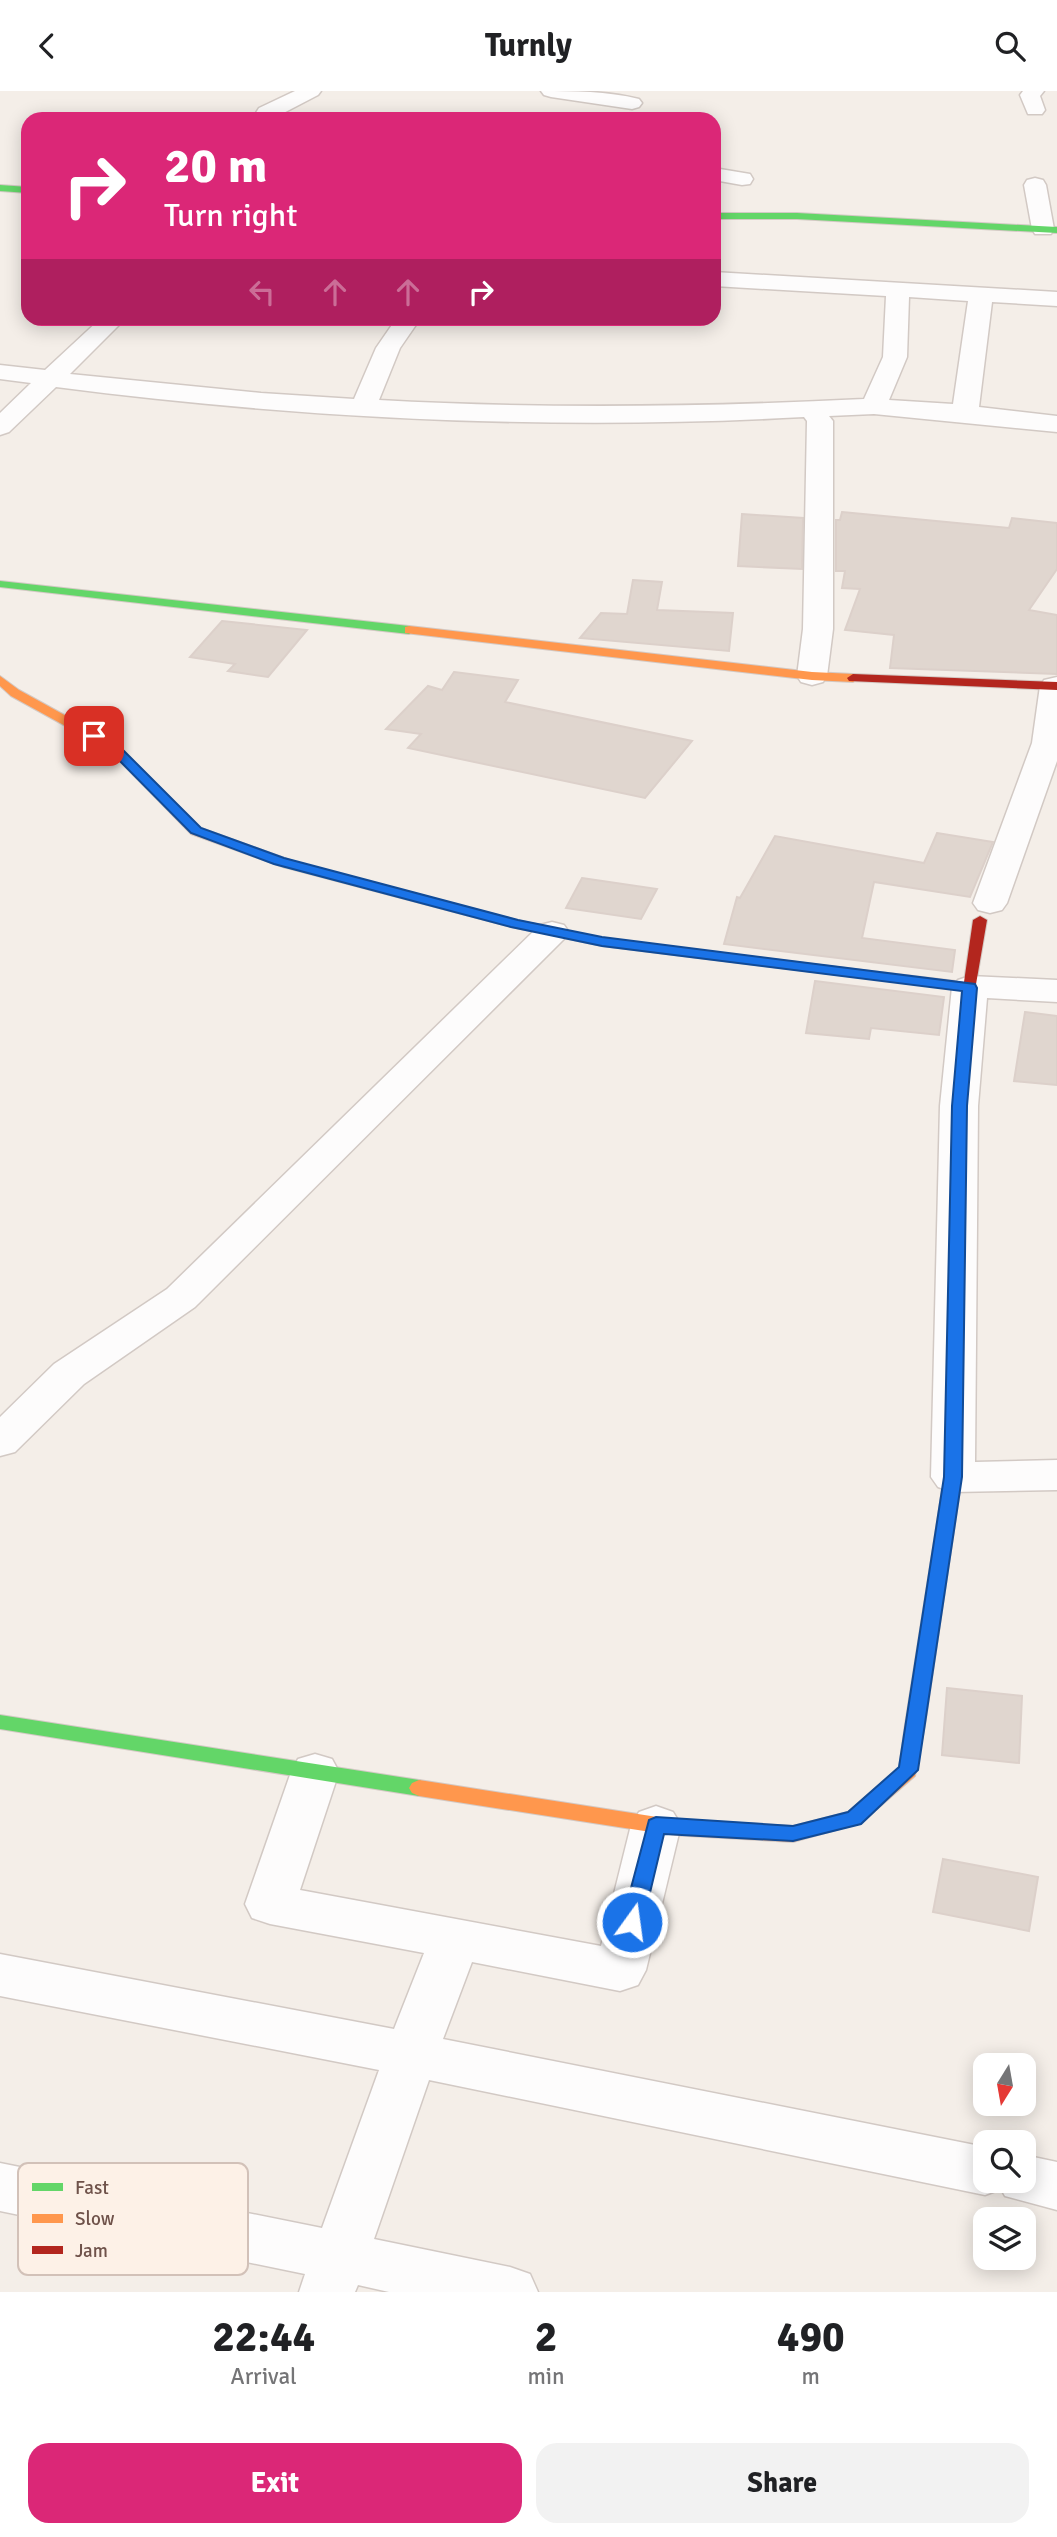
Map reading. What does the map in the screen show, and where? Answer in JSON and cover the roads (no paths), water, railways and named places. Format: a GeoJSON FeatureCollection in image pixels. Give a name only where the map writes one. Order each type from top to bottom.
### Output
{"type":"FeatureCollection","features":[{"type":"Feature","properties":{"kind":"street"},"geometry":{"type":"LineString","coordinates":[[266,112],[311,91]]}},
{"type":"Feature","properties":{"kind":"street"},"geometry":{"type":"LineString","coordinates":[[551,91],[632,103]]}},
{"type":"Feature","properties":{"kind":"street"},"geometry":{"type":"LineString","coordinates":[[721,175],[741,179]]}},
{"type":"Feature","properties":{"kind":"street"},"geometry":{"type":"LineString","coordinates":[[721,216],[797,216],[1050,229],[1035,185]]}},
{"type":"Feature","properties":{"kind":"street"},"geometry":{"type":"LineString","coordinates":[[0,188],[21,190]]}},
{"type":"Feature","properties":{"kind":"street"},"geometry":{"type":"LineString","coordinates":[[721,279],[1057,299]]}},
{"type":"Feature","properties":{"kind":"street"},"geometry":{"type":"LineString","coordinates":[[874,406],[895,357],[898,290]]}},
{"type":"Feature","properties":{"kind":"street"},"geometry":{"type":"LineString","coordinates":[[965,412],[981,295]]}},
{"type":"Feature","properties":{"kind":"street"},"geometry":{"type":"LineString","coordinates":[[0,427],[106,326]]}},
{"type":"Feature","properties":{"kind":"street"},"geometry":{"type":"LineString","coordinates":[[363,407],[388,348],[403,326]]}},
{"type":"Feature","properties":{"kind":"street"},"geometry":{"type":"LineString","coordinates":[[0,372],[261,401],[363,407],[503,413],[724,414],[874,406],[965,412],[1057,424]]}},
{"type":"Feature","properties":{"kind":"street"},"geometry":{"type":"LineString","coordinates":[[811,409],[820,421],[818,629],[812,676]]}},
{"type":"Feature","properties":{"kind":"street"},"geometry":{"type":"LineString","coordinates":[[0,584],[812,676],[1056,686],[1048,743],[985,911],[970,988],[959,1106],[953,1477],[908,1770],[854,1818],[793,1833],[656,1825],[0,1722]]}},
{"type":"Feature","properties":{"kind":"street"},"geometry":{"type":"LineString","coordinates":[[0,680],[15,693],[113,747],[196,831],[279,861],[552,932],[602,942],[970,988],[1057,991]]}},
{"type":"Feature","properties":{"kind":"street"},"geometry":{"type":"LineString","coordinates":[[0,1443],[69,1374],[181,1298],[552,932]]}},
{"type":"Feature","properties":{"kind":"street"},"geometry":{"type":"LineString","coordinates":[[953,1477],[1057,1475]]}},
{"type":"Feature","properties":{"kind":"street"},"geometry":{"type":"LineString","coordinates":[[314,1772],[270,1904],[620,1970],[656,1825]]}},
{"type":"Feature","properties":{"kind":"street"},"geometry":{"type":"LineString","coordinates":[[333,2274],[455,1938]]}},
{"type":"Feature","properties":{"kind":"street"},"geometry":{"type":"LineString","coordinates":[[0,1975],[411,2054],[973,2169]]}},
{"type":"Feature","properties":{"kind":"street"},"geometry":{"type":"LineString","coordinates":[[1036,2182],[1057,2186]]}},
{"type":"Feature","properties":{"kind":"street"},"geometry":{"type":"LineString","coordinates":[[0,2186],[18,2191]]}},
{"type":"Feature","properties":{"kind":"street"},"geometry":{"type":"LineString","coordinates":[[248,2252],[333,2274],[510,2292]]}}]}
